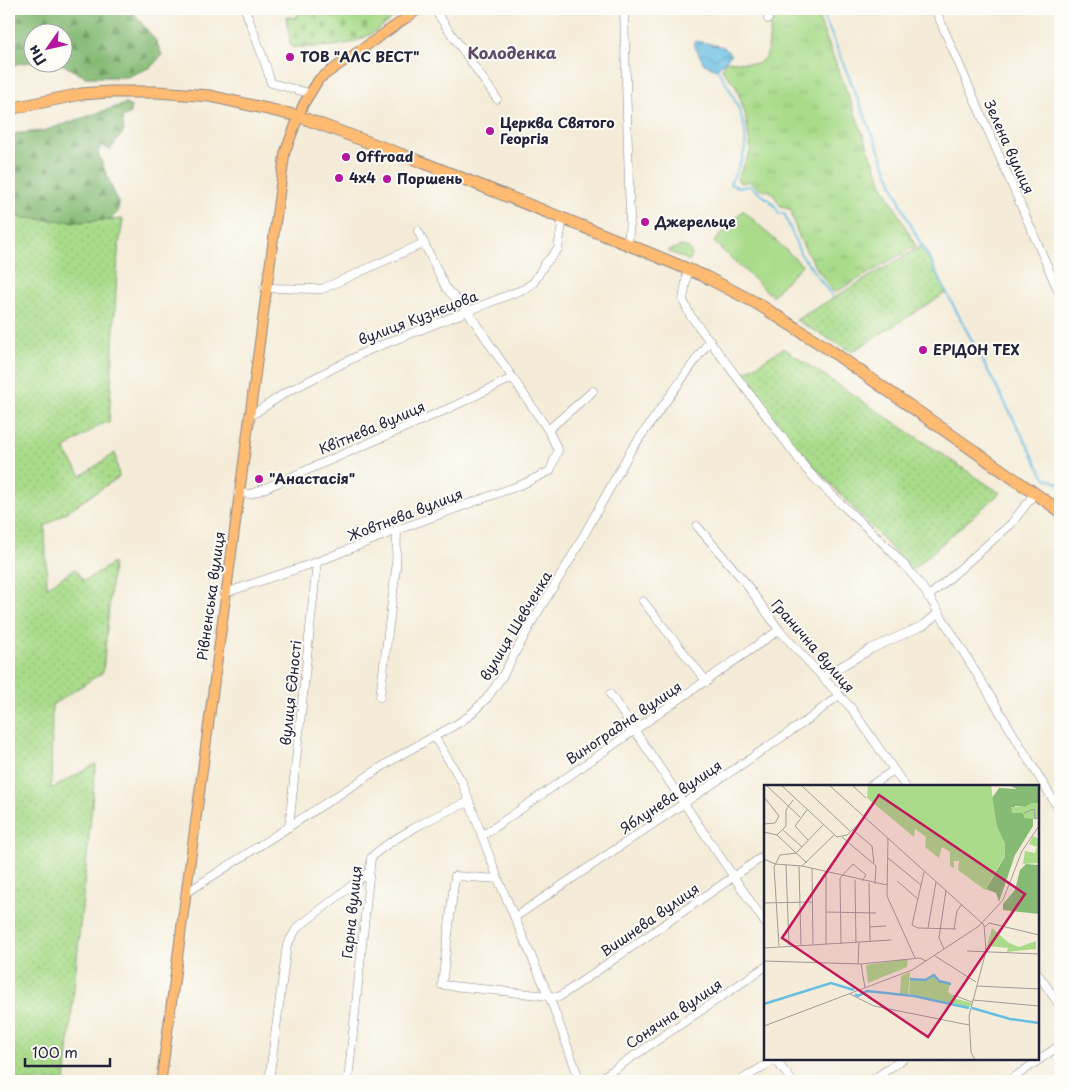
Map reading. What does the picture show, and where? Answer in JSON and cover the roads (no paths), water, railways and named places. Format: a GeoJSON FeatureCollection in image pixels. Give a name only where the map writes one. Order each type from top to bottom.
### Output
{"type":"FeatureCollection","features":[{"type":"Feature","properties":{"kind":"highway"},"geometry":{"type":"LineString","coordinates":[[9,109],[81,94],[157,92],[240,101],[298,116],[563,218],[688,269],[778,316],[1060,511]]}},
{"type":"Feature","properties":{"kind":"main road","name":"Рівненська вулиця"},"geometry":{"type":"LineString","coordinates":[[161,1081],[265,288],[285,152],[298,116],[309,93],[327,73],[419,9]]}},
{"type":"Feature","properties":{"kind":"street"},"geometry":{"type":"LineString","coordinates":[[245,9],[272,83],[309,93]]}},
{"type":"Feature","properties":{"kind":"street"},"geometry":{"type":"LineString","coordinates":[[434,9],[497,99]]}},
{"type":"Feature","properties":{"kind":"street"},"geometry":{"type":"LineString","coordinates":[[624,9],[630,219],[628,244]]}},
{"type":"Feature","properties":{"kind":"street"},"geometry":{"type":"LineString","coordinates":[[768,19],[771,9]]}},
{"type":"Feature","properties":{"kind":"street","name":"Зелена вулиця"},"geometry":{"type":"LineString","coordinates":[[935,9],[1060,295]]}},
{"type":"Feature","properties":{"kind":"street","name":"вулиця Кузнєцова"},"geometry":{"type":"LineString","coordinates":[[249,417],[285,393],[369,350],[508,296],[534,282],[544,265],[558,249],[563,218]]}},
{"type":"Feature","properties":{"kind":"street","name":"Жовтнева вулиця"},"geometry":{"type":"LineString","coordinates":[[225,593],[317,562],[522,484],[550,471],[558,450],[548,430],[468,312],[446,288],[418,231]]}},
{"type":"Feature","properties":{"kind":"street"},"geometry":{"type":"LineString","coordinates":[[265,288],[322,289],[424,242]]}},
{"type":"Feature","properties":{"kind":"street"},"geometry":{"type":"LineString","coordinates":[[688,269],[683,300],[690,315],[808,470],[828,493],[900,562],[928,596],[937,614],[1060,811]]}},
{"type":"Feature","properties":{"kind":"street","name":"вулиця Шевченка"},"geometry":{"type":"LineString","coordinates":[[186,893],[402,754],[469,716],[487,698],[502,677],[630,450],[710,340]]}},
{"type":"Feature","properties":{"kind":"street","name":"Квітнева вулиця"},"geometry":{"type":"LineString","coordinates":[[238,493],[251,494],[268,487],[435,415],[512,378]]}},
{"type":"Feature","properties":{"kind":"street"},"geometry":{"type":"LineString","coordinates":[[548,430],[593,391]]}},
{"type":"Feature","properties":{"kind":"street"},"geometry":{"type":"LineString","coordinates":[[928,596],[1011,524],[1035,494]]}},
{"type":"Feature","properties":{"kind":"street","name":"Гранична вулиця"},"geometry":{"type":"LineString","coordinates":[[697,526],[744,581],[779,630],[865,725],[904,785]]}},
{"type":"Feature","properties":{"kind":"street"},"geometry":{"type":"LineString","coordinates":[[380,697],[396,569],[397,530]]}},
{"type":"Feature","properties":{"kind":"street","name":"вулиця Єдності"},"geometry":{"type":"LineString","coordinates":[[290,827],[317,562]]}},
{"type":"Feature","properties":{"kind":"street"},"geometry":{"type":"LineString","coordinates":[[643,601],[707,682]]}},
{"type":"Feature","properties":{"kind":"street"},"geometry":{"type":"LineString","coordinates":[[823,677],[871,649],[924,625],[937,614]]}},
{"type":"Feature","properties":{"kind":"street","name":"Виноградна вулиця"},"geometry":{"type":"LineString","coordinates":[[482,836],[707,682],[779,630]]}},
{"type":"Feature","properties":{"kind":"street"},"geometry":{"type":"LineString","coordinates":[[610,694],[764,922]]}},
{"type":"Feature","properties":{"kind":"street","name":"Яблунева вулиця"},"geometry":{"type":"LineString","coordinates":[[515,917],[683,802],[809,719],[838,695]]}},
{"type":"Feature","properties":{"kind":"street"},"geometry":{"type":"LineString","coordinates":[[434,736],[462,782],[468,803],[498,880],[515,917],[580,1081]]}},
{"type":"Feature","properties":{"kind":"street"},"geometry":{"type":"LineString","coordinates":[[872,785],[894,770]]}},
{"type":"Feature","properties":{"kind":"street","name":"Гарна вулиця"},"geometry":{"type":"LineString","coordinates":[[348,1081],[371,858],[376,851],[444,813],[468,803]]}},
{"type":"Feature","properties":{"kind":"street","name":"Вишнева вулиця"},"geometry":{"type":"LineString","coordinates":[[498,880],[454,876],[442,985],[546,994],[559,997],[764,856]]}},
{"type":"Feature","properties":{"kind":"street"},"geometry":{"type":"LineString","coordinates":[[269,1081],[287,945],[297,928],[369,872]]}},
{"type":"Feature","properties":{"kind":"street","name":"Сонячна вулиця"},"geometry":{"type":"LineString","coordinates":[[597,1081],[764,968]]}},
{"type":"Feature","properties":{"kind":"street"},"geometry":{"type":"LineString","coordinates":[[1039,975],[1060,1006]]}},
{"type":"Feature","properties":{"kind":"street"},"geometry":{"type":"LineString","coordinates":[[1039,1060],[1060,1045]]}},
{"type":"Feature","properties":{"kind":"street"},"geometry":{"type":"LineString","coordinates":[[740,1081],[773,1060]]}},
{"type":"Feature","properties":{"kind":"street"},"geometry":{"type":"LineString","coordinates":[[776,1060],[792,1081]]}},
{"type":"Feature","properties":{"kind":"street"},"geometry":{"type":"LineString","coordinates":[[871,1081],[902,1060]]}},
{"type":"Feature","properties":{"kind":"street"},"geometry":{"type":"LineString","coordinates":[[1009,1081],[1039,1060]]}},
{"type":"Feature","properties":{"kind":"water"},"geometry":{"type":"Polygon","coordinates":[[[697,41],[724,47],[731,55],[717,69],[704,64],[693,43],[697,41]]]}},
{"type":"Feature","properties":{"kind":"waterway"},"geometry":{"type":"LineString","coordinates":[[821,9],[906,216],[1041,471],[1046,478],[1060,484]]}},
{"type":"Feature","properties":{"kind":"waterway"},"geometry":{"type":"LineString","coordinates":[[717,69],[738,107],[746,138],[743,157],[730,184],[738,187],[751,186],[771,201],[779,214],[784,213],[800,253],[832,296]]}},
{"type":"Feature","properties":{"kind":"place","name":"ТОВ \"АЛС ВЕСТ\""},"geometry":{"type":"Point","coordinates":[290,57]}},
{"type":"Feature","properties":{"kind":"place","name":"Церква Святого Георгія"},"geometry":{"type":"Point","coordinates":[490,131]}},
{"type":"Feature","properties":{"kind":"place","name":"Offroad"},"geometry":{"type":"Point","coordinates":[346,157]}},
{"type":"Feature","properties":{"kind":"place","name":"4x4"},"geometry":{"type":"Point","coordinates":[339,178]}},
{"type":"Feature","properties":{"kind":"place","name":"Поршень"},"geometry":{"type":"Point","coordinates":[387,179]}},
{"type":"Feature","properties":{"kind":"place","name":"Джерельце"},"geometry":{"type":"Point","coordinates":[645,222]}},
{"type":"Feature","properties":{"kind":"place","name":"ЕРІДОН ТЕХ"},"geometry":{"type":"Point","coordinates":[923,350]}},
{"type":"Feature","properties":{"kind":"place","name":"\"Анастасія\""},"geometry":{"type":"Point","coordinates":[259,479]}},
{"type":"Feature","properties":{"kind":"district","name":"Колоденка"},"geometry":{"type":"Point","coordinates":[512,53]}}]}
